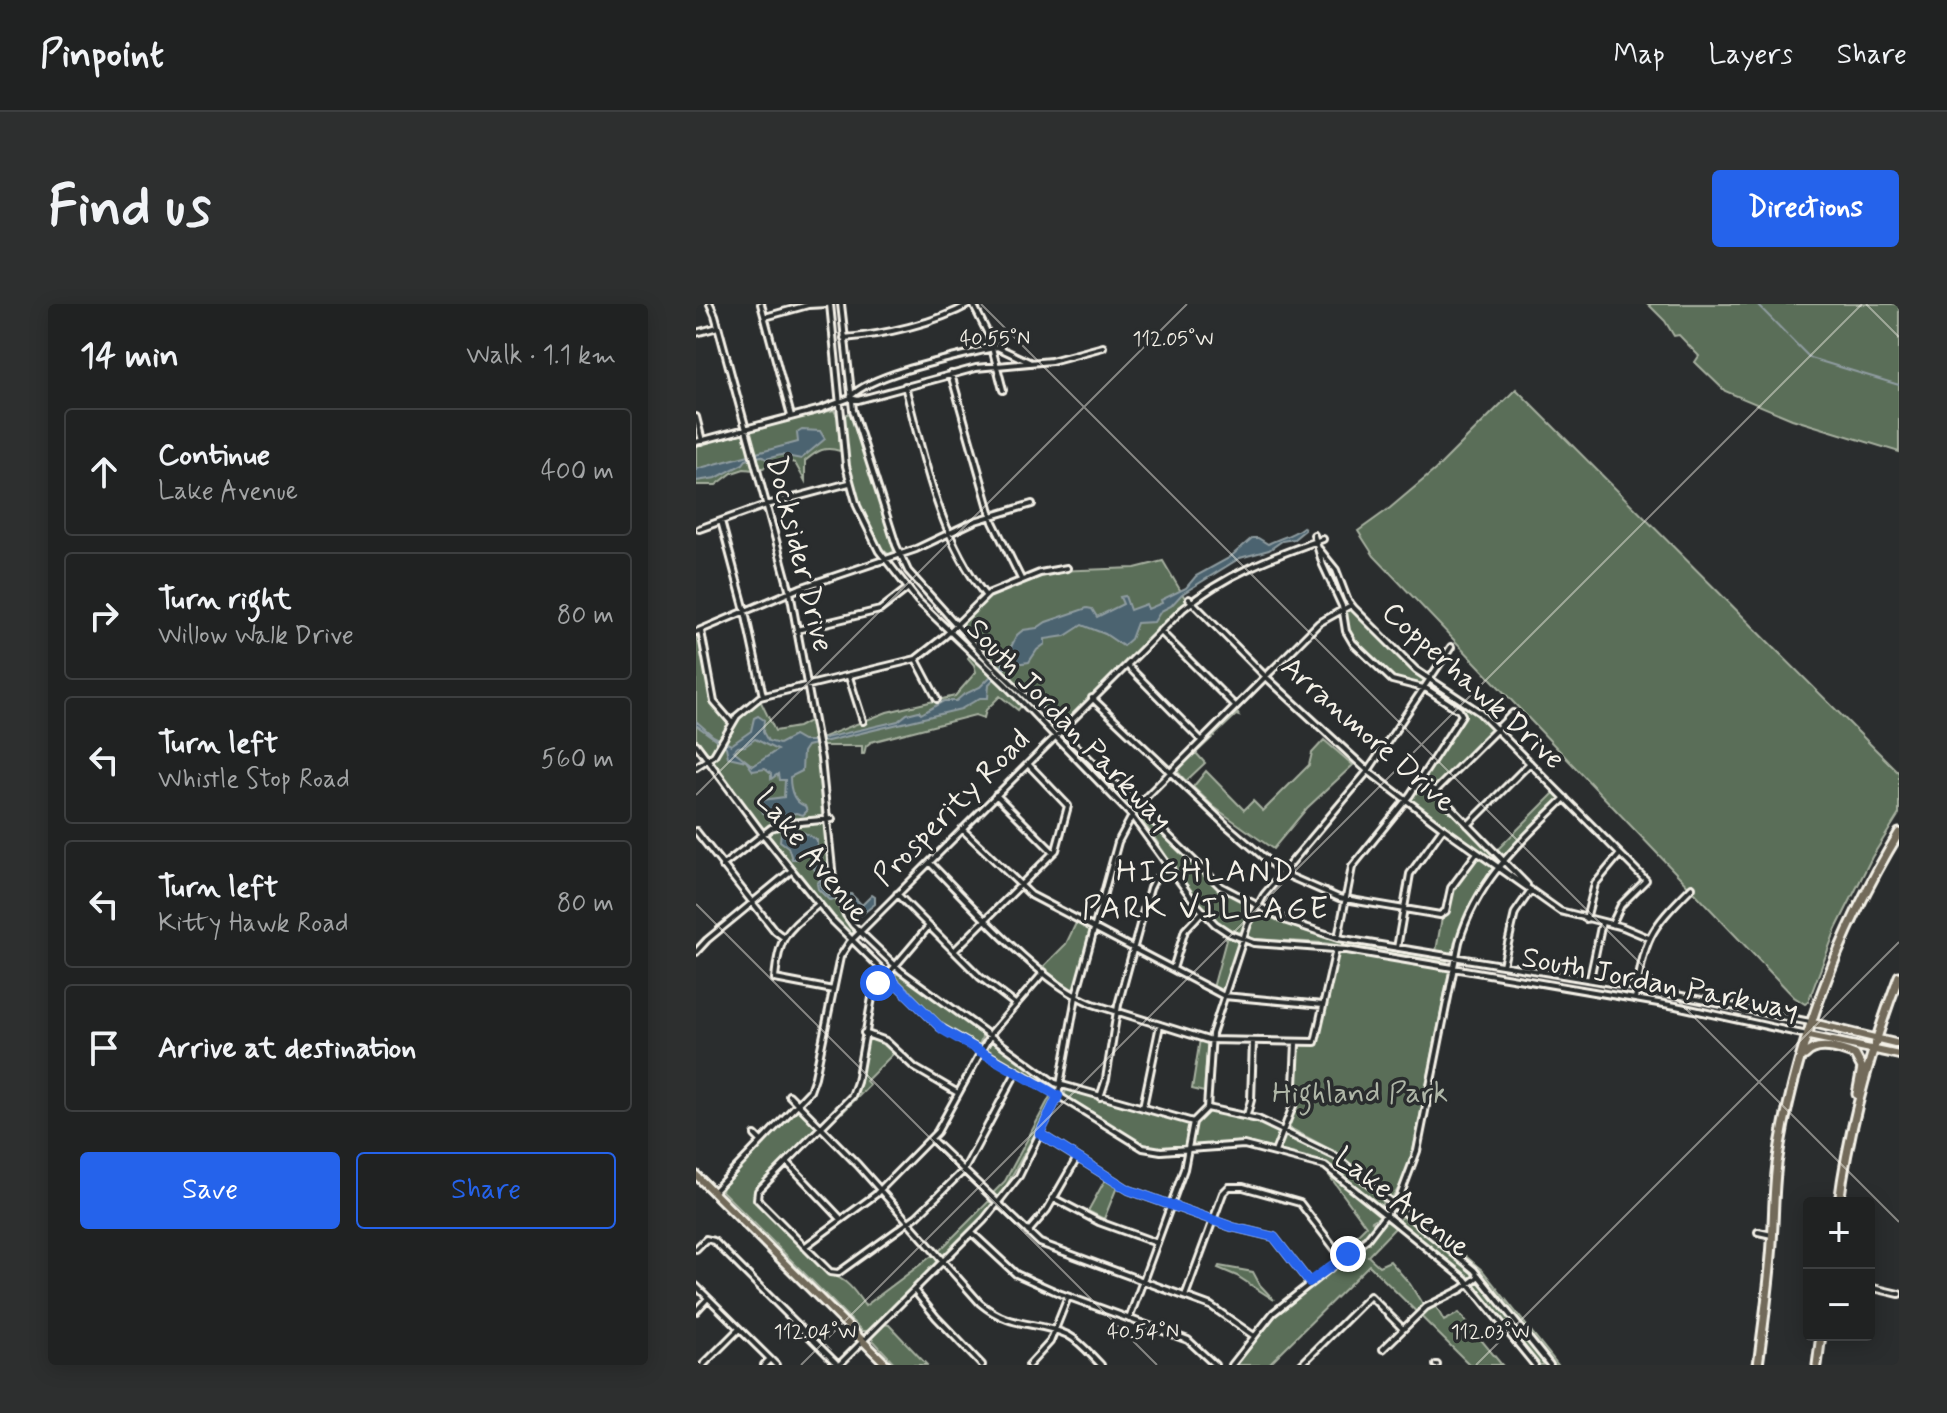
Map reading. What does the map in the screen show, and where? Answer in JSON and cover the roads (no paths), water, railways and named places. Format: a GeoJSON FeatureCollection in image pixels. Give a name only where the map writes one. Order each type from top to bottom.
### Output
{"type":"FeatureCollection","features":[{"type":"Feature","properties":{"kind":"highway"},"geometry":{"type":"LineString","coordinates":[[1758,1365],[1777,1165],[1799,1066],[1855,914],[1899,833]]}},
{"type":"Feature","properties":{"kind":"highway"},"geometry":{"type":"LineString","coordinates":[[1856,1108],[1899,976]]}},
{"type":"Feature","properties":{"kind":"highway"},"geometry":{"type":"LineString","coordinates":[[1799,1066],[1805,1054],[1815,1047],[1855,1055],[1862,1068],[1840,1197]]}},
{"type":"Feature","properties":{"kind":"highway"},"geometry":{"type":"LineString","coordinates":[[1817,1365],[1820,1341]]}},
{"type":"Feature","properties":{"kind":"main road","name":"South Jordan Parkway"},"geometry":{"type":"LineString","coordinates":[[1813,1023],[1899,1044]]}},
{"type":"Feature","properties":{"kind":"main road","name":"South Jordan Parkway"},"geometry":{"type":"LineString","coordinates":[[1809,1036],[1899,1055]]}},
{"type":"Feature","properties":{"kind":"main road"},"geometry":{"type":"LineString","coordinates":[[696,1175],[887,1365]]}},
{"type":"Feature","properties":{"kind":"street","name":"Docksider Drive"},"geometry":{"type":"LineString","coordinates":[[710,304],[790,592],[821,755],[826,819]]}},
{"type":"Feature","properties":{"kind":"street"},"geometry":{"type":"LineString","coordinates":[[761,304],[791,416]]}},
{"type":"Feature","properties":{"kind":"street"},"geometry":{"type":"LineString","coordinates":[[765,317],[808,305],[829,304]]}},
{"type":"Feature","properties":{"kind":"street","name":"South Jordan Parkway"},"geometry":{"type":"LineString","coordinates":[[829,304],[844,458],[860,514],[885,560],[907,589],[949,632],[989,664]]}},
{"type":"Feature","properties":{"kind":"street","name":"South Jordan Parkway"},"geometry":{"type":"LineString","coordinates":[[841,304],[850,398],[900,555],[918,584],[989,664],[1061,729],[1220,886],[1287,921],[1338,938],[1637,988],[1813,1023]]}},
{"type":"Feature","properties":{"kind":"street"},"geometry":{"type":"LineString","coordinates":[[844,338],[870,336],[947,315],[972,304],[987,331],[1003,390]]}},
{"type":"Feature","properties":{"kind":"street"},"geometry":{"type":"LineString","coordinates":[[696,333],[718,327]]}},
{"type":"Feature","properties":{"kind":"street"},"geometry":{"type":"LineString","coordinates":[[696,442],[839,403],[875,381],[992,348],[1003,348],[1034,363]]}},
{"type":"Feature","properties":{"kind":"street"},"geometry":{"type":"LineString","coordinates":[[850,398],[858,400],[951,374],[997,365],[1059,360],[1100,348]]}},
{"type":"Feature","properties":{"kind":"street"},"geometry":{"type":"LineString","coordinates":[[951,374],[991,516],[1022,580]]}},
{"type":"Feature","properties":{"kind":"street"},"geometry":{"type":"LineString","coordinates":[[905,386],[949,534],[971,577],[985,596]]}},
{"type":"Feature","properties":{"kind":"street"},"geometry":{"type":"LineString","coordinates":[[696,417],[702,441]]}},
{"type":"Feature","properties":{"kind":"street"},"geometry":{"type":"LineString","coordinates":[[699,529],[766,505],[850,482]]}},
{"type":"Feature","properties":{"kind":"street"},"geometry":{"type":"LineString","coordinates":[[732,723],[715,704],[698,632],[790,592],[900,555],[991,516],[1032,504]]}},
{"type":"Feature","properties":{"kind":"street"},"geometry":{"type":"LineString","coordinates":[[721,521],[763,696]]}},
{"type":"Feature","properties":{"kind":"street","name":"Copperhawk Drive"},"geometry":{"type":"LineString","coordinates":[[1314,535],[1343,609],[1346,631],[1351,640],[1386,676],[1397,683],[1424,687],[1461,714],[1419,781]]}},
{"type":"Feature","properties":{"kind":"street","name":"Prosperity Road"},"geometry":{"type":"LineString","coordinates":[[713,1192],[798,1104],[814,1082],[840,957],[852,940],[1190,601],[1239,572],[1323,539]]}},
{"type":"Feature","properties":{"kind":"street","name":"Copperhawk Drive"},"geometry":{"type":"LineString","coordinates":[[1319,549],[1336,570],[1351,605],[1414,668],[1476,710],[1646,880],[1621,905],[1612,925]]}},
{"type":"Feature","properties":{"kind":"street"},"geometry":{"type":"LineString","coordinates":[[696,767],[720,747],[740,712],[763,696],[916,659],[985,596],[1022,580],[1067,568]]}},
{"type":"Feature","properties":{"kind":"street"},"geometry":{"type":"LineString","coordinates":[[797,630],[880,610],[907,589]]}},
{"type":"Feature","properties":{"kind":"street","name":"Arranmore Drive"},"geometry":{"type":"LineString","coordinates":[[1190,601],[1265,676],[1368,771],[1406,801],[1553,908],[1649,938]]}},
{"type":"Feature","properties":{"kind":"street"},"geometry":{"type":"LineString","coordinates":[[1138,805],[1319,623],[1351,605]]}},
{"type":"Feature","properties":{"kind":"street"},"geometry":{"type":"LineString","coordinates":[[1160,631],[1235,706]]}},
{"type":"Feature","properties":{"kind":"street"},"geometry":{"type":"LineString","coordinates":[[1129,1319],[1171,1205],[1193,1122],[1207,1108],[1211,1040],[1242,939],[1257,907],[1368,771],[1451,647]]}},
{"type":"Feature","properties":{"kind":"street"},"geometry":{"type":"LineString","coordinates":[[916,659],[937,699]]}},
{"type":"Feature","properties":{"kind":"street"},"geometry":{"type":"LineString","coordinates":[[1127,665],[1202,740]]}},
{"type":"Feature","properties":{"kind":"street"},"geometry":{"type":"LineString","coordinates":[[849,677],[863,721]]}},
{"type":"Feature","properties":{"kind":"street","name":"South Jordan Parkway"},"geometry":{"type":"LineString","coordinates":[[1007,682],[1054,737],[1132,816],[1202,912],[1219,927],[1242,939],[1336,949],[1454,968],[1710,1012],[1809,1036]]}},
{"type":"Feature","properties":{"kind":"street"},"geometry":{"type":"LineString","coordinates":[[1092,698],[1169,773],[1282,873],[1344,899],[1443,914],[1451,888],[1477,852]]}},
{"type":"Feature","properties":{"kind":"street"},"geometry":{"type":"LineString","coordinates":[[1435,791],[1513,713]]}},
{"type":"Feature","properties":{"kind":"street","name":"Lake Avenue"},"geometry":{"type":"LineString","coordinates":[[696,744],[819,904],[943,1030],[1017,1071],[1139,1147],[1157,1151],[1240,1144],[1325,1166],[1469,1283],[1535,1365]]}},
{"type":"Feature","properties":{"kind":"street"},"geometry":{"type":"LineString","coordinates":[[1468,825],[1530,763]]}},
{"type":"Feature","properties":{"kind":"street"},"geometry":{"type":"LineString","coordinates":[[954,951],[1059,845],[1068,806],[1028,764]]}},
{"type":"Feature","properties":{"kind":"street"},"geometry":{"type":"LineString","coordinates":[[1338,938],[1352,867],[1419,781]]}},
{"type":"Feature","properties":{"kind":"street","name":"Arranmore Drive"},"geometry":{"type":"LineString","coordinates":[[1419,781],[1435,791],[1531,890]]}},
{"type":"Feature","properties":{"kind":"street"},"geometry":{"type":"LineString","coordinates":[[996,795],[1053,852]]}},
{"type":"Feature","properties":{"kind":"street"},"geometry":{"type":"LineString","coordinates":[[1232,1365],[1281,1305],[1371,1235],[1395,1204],[1407,1182],[1417,1151],[1456,958],[1469,915],[1497,867],[1565,798]]}},
{"type":"Feature","properties":{"kind":"street"},"geometry":{"type":"LineString","coordinates":[[696,1249],[706,1239],[714,1241],[838,1365],[943,1262],[999,1203],[1015,1181],[1058,1096],[1076,996],[1118,842],[1132,816]]}},
{"type":"Feature","properties":{"kind":"street","name":"Lake Avenue"},"geometry":{"type":"LineString","coordinates":[[826,819],[841,903],[849,920],[895,966],[1060,1086],[1193,1122]]}},
{"type":"Feature","properties":{"kind":"street"},"geometry":{"type":"LineString","coordinates":[[722,866],[762,833],[775,827],[832,819]]}},
{"type":"Feature","properties":{"kind":"street"},"geometry":{"type":"LineString","coordinates":[[1397,948],[1411,871],[1443,828]]}},
{"type":"Feature","properties":{"kind":"street"},"geometry":{"type":"LineString","coordinates":[[962,829],[1031,895],[1224,996],[1324,1005]]}},
{"type":"Feature","properties":{"kind":"street"},"geometry":{"type":"LineString","coordinates":[[696,831],[783,937]]}},
{"type":"Feature","properties":{"kind":"street"},"geometry":{"type":"LineString","coordinates":[[1586,919],[1595,884],[1620,854]]}},
{"type":"Feature","properties":{"kind":"street"},"geometry":{"type":"LineString","coordinates":[[929,863],[1044,972],[1076,996],[1211,1040],[1315,1042],[1336,949]]}},
{"type":"Feature","properties":{"kind":"street"},"geometry":{"type":"LineString","coordinates":[[1100,1097],[1117,1011],[1151,886],[1171,868]]}},
{"type":"Feature","properties":{"kind":"street"},"geometry":{"type":"LineString","coordinates":[[696,952],[792,870]]}},
{"type":"Feature","properties":{"kind":"street"},"geometry":{"type":"LineString","coordinates":[[1635,999],[1649,938],[1662,918],[1692,887]]}},
{"type":"Feature","properties":{"kind":"street"},"geometry":{"type":"LineString","coordinates":[[1503,965],[1515,913],[1531,890]]}},
{"type":"Feature","properties":{"kind":"street"},"geometry":{"type":"LineString","coordinates":[[897,894],[982,979],[1016,1005]]}},
{"type":"Feature","properties":{"kind":"street"},"geometry":{"type":"LineString","coordinates":[[819,904],[783,937],[779,945],[775,979],[833,990]]}},
{"type":"Feature","properties":{"kind":"street"},"geometry":{"type":"LineString","coordinates":[[1173,969],[1185,930],[1202,912]]}},
{"type":"Feature","properties":{"kind":"street"},"geometry":{"type":"LineString","coordinates":[[1590,980],[1602,922]]}},
{"type":"Feature","properties":{"kind":"street"},"geometry":{"type":"LineString","coordinates":[[929,926],[873,992],[854,1092],[756,1196],[804,1247],[836,1274],[907,1223],[964,1170],[1017,1071]]}},
{"type":"Feature","properties":{"kind":"street"},"geometry":{"type":"LineString","coordinates":[[804,1247],[879,1190],[931,1139],[989,1037],[1044,972]]}},
{"type":"Feature","properties":{"kind":"street"},"geometry":{"type":"LineString","coordinates":[[1143,1107],[1160,1025]]}},
{"type":"Feature","properties":{"kind":"street"},"geometry":{"type":"LineString","coordinates":[[864,1033],[886,1041],[913,1067],[958,1093]]}},
{"type":"Feature","properties":{"kind":"street"},"geometry":{"type":"LineString","coordinates":[[1247,1115],[1251,1096],[1253,1041]]}},
{"type":"Feature","properties":{"kind":"street"},"geometry":{"type":"LineString","coordinates":[[1275,1152],[1293,1106],[1296,1043]]}},
{"type":"Feature","properties":{"kind":"street"},"geometry":{"type":"LineString","coordinates":[[789,1095],[980,1303],[1016,1324],[1055,1331],[1077,1341],[1101,1365]]}},
{"type":"Feature","properties":{"kind":"street","name":"Lake Avenue"},"geometry":{"type":"LineString","coordinates":[[1207,1108],[1247,1115],[1335,1156],[1479,1275],[1550,1365]]}},
{"type":"Feature","properties":{"kind":"street"},"geometry":{"type":"LineString","coordinates":[[1040,1134],[1118,1184],[1213,1220],[1277,1239],[1309,1282]]}},
{"type":"Feature","properties":{"kind":"street"},"geometry":{"type":"LineString","coordinates":[[755,1135],[761,1141]]}},
{"type":"Feature","properties":{"kind":"street"},"geometry":{"type":"LineString","coordinates":[[931,1139],[1028,1232],[1048,1247],[1218,1310],[1254,1336]]}},
{"type":"Feature","properties":{"kind":"street"},"geometry":{"type":"LineString","coordinates":[[1028,1232],[1047,1210],[1077,1158]]}},
{"type":"Feature","properties":{"kind":"street"},"geometry":{"type":"LineString","coordinates":[[787,1162],[841,1219]]}},
{"type":"Feature","properties":{"kind":"street"},"geometry":{"type":"LineString","coordinates":[[1185,1297],[1224,1190],[1229,1187],[1243,1187],[1297,1201],[1342,1258]]}},
{"type":"Feature","properties":{"kind":"street"},"geometry":{"type":"LineString","coordinates":[[1053,1198],[1099,1222],[1157,1244]]}},
{"type":"Feature","properties":{"kind":"street"},"geometry":{"type":"LineString","coordinates":[[1758,1232],[1772,1235]]}},
{"type":"Feature","properties":{"kind":"street"},"geometry":{"type":"LineString","coordinates":[[972,1233],[1014,1273],[1068,1297],[1188,1340],[1215,1365]]}},
{"type":"Feature","properties":{"kind":"street"},"geometry":{"type":"LineString","coordinates":[[1383,1349],[1426,1307],[1479,1275]]}},
{"type":"Feature","properties":{"kind":"street"},"geometry":{"type":"LineString","coordinates":[[696,1286],[776,1365]]}},
{"type":"Feature","properties":{"kind":"street"},"geometry":{"type":"LineString","coordinates":[[1875,1288],[1899,1294]]}},
{"type":"Feature","properties":{"kind":"street"},"geometry":{"type":"LineString","coordinates":[[914,1290],[982,1365]]}},
{"type":"Feature","properties":{"kind":"street"},"geometry":{"type":"LineString","coordinates":[[1301,1365],[1370,1296],[1403,1329]]}},
{"type":"Feature","properties":{"kind":"street"},"geometry":{"type":"LineString","coordinates":[[1029,1365],[1049,1345],[1068,1297]]}},
{"type":"Feature","properties":{"kind":"street"},"geometry":{"type":"LineString","coordinates":[[696,1311],[708,1298]]}},
{"type":"Feature","properties":{"kind":"street"},"geometry":{"type":"LineString","coordinates":[[703,1365],[739,1329]]}},
{"type":"Feature","properties":{"kind":"street"},"geometry":{"type":"LineString","coordinates":[[764,1365],[770,1359]]}},
{"type":"Feature","properties":{"kind":"street"},"geometry":{"type":"LineString","coordinates":[[1034,1360],[1039,1365]]}},
{"type":"Feature","properties":{"kind":"water"},"geometry":{"type":"Polygon","coordinates":[[[802,430],[820,431],[825,439],[801,459],[781,455],[766,459],[761,456],[746,460],[716,478],[696,481],[696,469],[798,442],[797,433],[802,430]]]}},
{"type":"Feature","properties":{"kind":"water"},"geometry":{"type":"Polygon","coordinates":[[[1303,527],[1305,530],[1294,539],[1240,558],[1182,594],[1171,606],[1161,611],[1154,622],[1137,623],[1131,639],[1123,646],[1105,634],[1082,625],[1065,636],[1045,639],[1045,644],[1029,662],[1008,665],[989,684],[988,698],[980,698],[961,709],[807,746],[803,752],[802,771],[790,777],[793,795],[807,811],[803,815],[781,816],[781,826],[787,834],[801,831],[817,840],[822,858],[819,868],[822,878],[820,886],[829,896],[851,894],[862,905],[872,895],[875,897],[875,904],[860,916],[853,914],[851,904],[845,898],[829,900],[818,889],[821,878],[814,869],[816,854],[804,853],[792,859],[788,847],[780,841],[781,832],[776,818],[763,813],[762,800],[784,797],[785,780],[779,780],[778,774],[771,779],[771,774],[765,769],[753,771],[746,761],[728,757],[726,747],[696,725],[696,721],[713,736],[731,745],[751,731],[754,718],[758,716],[764,720],[763,732],[768,741],[779,744],[794,736],[803,741],[812,741],[898,721],[907,714],[919,711],[921,714],[944,701],[956,701],[980,687],[1002,665],[1017,635],[1023,630],[1037,628],[1087,608],[1092,609],[1097,617],[1123,604],[1120,597],[1125,596],[1130,610],[1146,604],[1148,609],[1186,588],[1196,576],[1229,558],[1252,538],[1268,544],[1303,527]],[[755,739],[734,751],[753,766],[777,750],[755,739]]]}},
{"type":"Feature","properties":{"kind":"waterway"},"geometry":{"type":"LineString","coordinates":[[1757,304],[1810,358],[1899,385]]}},
{"type":"Feature","properties":{"kind":"district","name":"HIGHLAND PARK VILLAGE"},"geometry":{"type":"Point","coordinates":[1206,890]}},
{"type":"Feature","properties":{"kind":"park label","name":"Highland Park"},"geometry":{"type":"Point","coordinates":[1360,1093]}}]}
